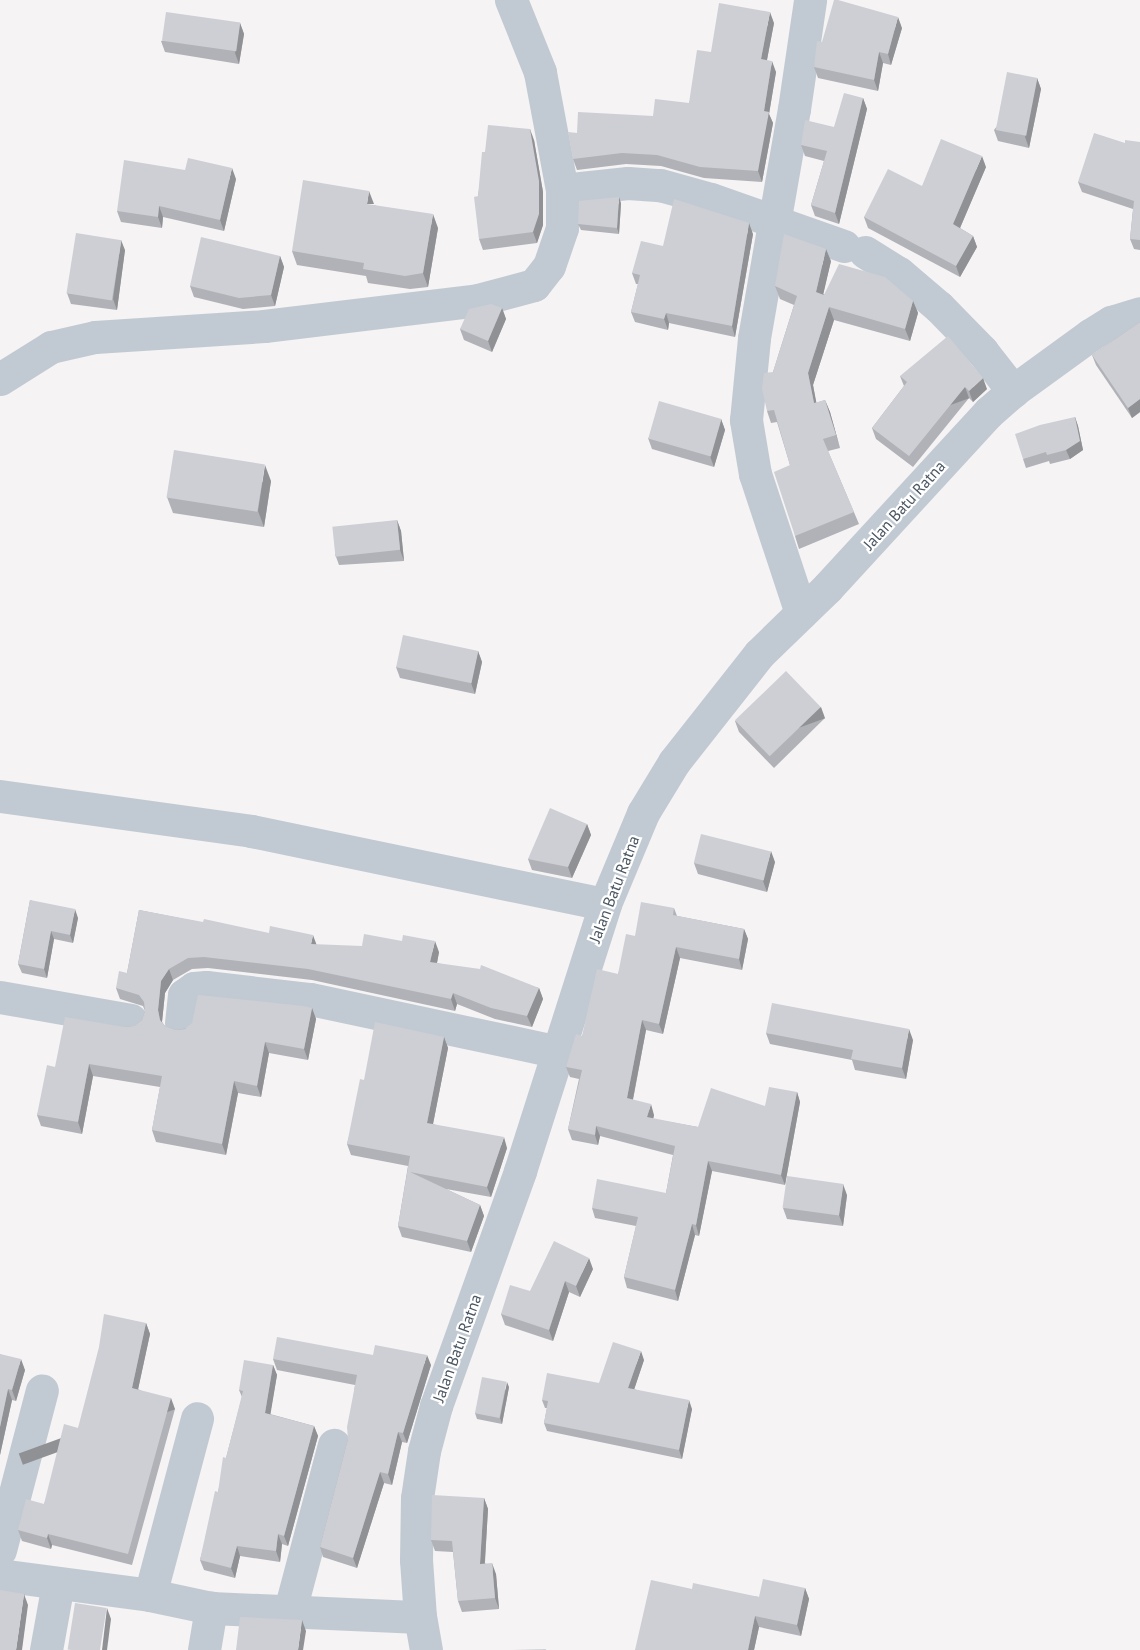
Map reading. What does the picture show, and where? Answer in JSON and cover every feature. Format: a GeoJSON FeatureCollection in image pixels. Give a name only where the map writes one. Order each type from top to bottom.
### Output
{"type":"FeatureCollection","features":[{"type":"Feature","properties":{"kind":"street"},"geometry":{"type":"LineString","coordinates":[[0,379],[51,347],[95,337],[264,326],[478,300],[512,293],[534,285],[549,266],[562,228],[562,190],[540,72],[511,0]]}},
{"type":"Feature","properties":{"kind":"street"},"geometry":{"type":"LineString","coordinates":[[801,614],[755,474],[746,420],[754,338],[810,0]]}},
{"type":"Feature","properties":{"kind":"street"},"geometry":{"type":"LineString","coordinates":[[562,190],[628,183],[660,185],[711,199],[855,249],[899,273],[939,307],[982,351],[1013,391]]}},
{"type":"Feature","properties":{"kind":"street","name":"Jalan Batu Ratna"},"geometry":{"type":"LineString","coordinates":[[426,1650],[420,1617],[416,1560],[417,1498],[424,1451],[436,1406],[520,1171],[605,904],[644,813],[674,762],[759,654],[801,614],[964,438],[1013,391],[1090,334],[1111,322],[1140,313]]}},
{"type":"Feature","properties":{"kind":"street"},"geometry":{"type":"LineString","coordinates":[[0,796],[250,831],[605,904]]}},
{"type":"Feature","properties":{"kind":"street"},"geometry":{"type":"LineString","coordinates":[[180,1023],[184,995],[194,988],[206,987],[310,999],[559,1052]]}},
{"type":"Feature","properties":{"kind":"street"},"geometry":{"type":"LineString","coordinates":[[0,997],[132,1020]]}},
{"type":"Feature","properties":{"kind":"street"},"geometry":{"type":"LineString","coordinates":[[0,1550],[42,1390]]}},
{"type":"Feature","properties":{"kind":"street"},"geometry":{"type":"LineString","coordinates":[[150,1595],[197,1418]]}},
{"type":"Feature","properties":{"kind":"street"},"geometry":{"type":"LineString","coordinates":[[290,1610],[334,1445]]}},
{"type":"Feature","properties":{"kind":"street"},"geometry":{"type":"LineString","coordinates":[[0,1575],[150,1595],[211,1608],[420,1617]]}},
{"type":"Feature","properties":{"kind":"street"},"geometry":{"type":"LineString","coordinates":[[46,1650],[58,1583]]}},
{"type":"Feature","properties":{"kind":"street"},"geometry":{"type":"LineString","coordinates":[[204,1650],[211,1608]]}},
{"type":"Feature","properties":{"kind":"building"},"geometry":{"type":"Polygon","coordinates":[[[834,0],[898,17],[888,54],[879,52],[874,80],[814,67],[817,41],[822,42],[834,0]]]}},
{"type":"Feature","properties":{"kind":"building"},"geometry":{"type":"Polygon","coordinates":[[[719,3],[770,12],[761,59],[772,61],[764,111],[769,112],[758,171],[700,167],[657,155],[622,153],[573,159],[568,132],[577,133],[578,112],[653,116],[655,99],[689,103],[697,50],[711,52],[719,3]]]}},
{"type":"Feature","properties":{"kind":"building"},"geometry":{"type":"Polygon","coordinates":[[[166,12],[240,22],[236,51],[162,41],[166,12]]]}},
{"type":"Feature","properties":{"kind":"building"},"geometry":{"type":"Polygon","coordinates":[[[1007,72],[1037,78],[1026,136],[996,130],[1007,72]]]}},
{"type":"Feature","properties":{"kind":"building"},"geometry":{"type":"Polygon","coordinates":[[[844,93],[863,98],[835,213],[811,205],[827,151],[801,145],[805,120],[834,127],[844,93]]]}},
{"type":"Feature","properties":{"kind":"building"},"geometry":{"type":"Polygon","coordinates":[[[488,125],[530,129],[539,181],[539,214],[533,232],[479,239],[474,197],[478,196],[482,152],[485,152],[488,125]]]}},
{"type":"Feature","properties":{"kind":"building"},"geometry":{"type":"Polygon","coordinates":[[[1094,133],[1125,143],[1125,140],[1140,142],[1140,240],[1130,239],[1134,201],[1078,182],[1094,133]]]}},
{"type":"Feature","properties":{"kind":"building"},"geometry":{"type":"Polygon","coordinates":[[[941,139],[982,156],[953,224],[973,236],[956,266],[864,217],[888,169],[922,186],[941,139]]]}},
{"type":"Feature","properties":{"kind":"building"},"geometry":{"type":"Polygon","coordinates":[[[188,158],[232,168],[220,220],[159,206],[158,217],[117,211],[124,160],[185,170],[188,158]]]}},
{"type":"Feature","properties":{"kind":"building"},"geometry":{"type":"Polygon","coordinates":[[[303,180],[369,191],[367,204],[433,214],[423,273],[405,276],[363,269],[364,263],[292,251],[303,180]]]}},
{"type":"Feature","properties":{"kind":"building"},"geometry":{"type":"Polygon","coordinates":[[[619,197],[617,228],[578,224],[579,201],[619,197]]]}},
{"type":"Feature","properties":{"kind":"building"},"geometry":{"type":"Polygon","coordinates":[[[674,199],[749,223],[732,326],[666,313],[664,319],[631,312],[640,275],[632,273],[641,241],[663,246],[674,199]]]}},
{"type":"Feature","properties":{"kind":"building"},"geometry":{"type":"Polygon","coordinates":[[[76,233],[121,240],[112,300],[66,293],[76,233]]]}},
{"type":"Feature","properties":{"kind":"building"},"geometry":{"type":"Polygon","coordinates":[[[784,234],[826,249],[816,292],[824,295],[839,264],[885,277],[913,301],[905,329],[829,307],[808,373],[814,403],[825,400],[836,435],[823,439],[854,512],[795,536],[774,472],[790,465],[774,410],[767,411],[762,389],[764,373],[773,372],[797,296],[775,286],[784,234]]]}},
{"type":"Feature","properties":{"kind":"building"},"geometry":{"type":"Polygon","coordinates":[[[201,237],[280,256],[271,295],[239,298],[190,286],[201,237]]]}},
{"type":"Feature","properties":{"kind":"building"},"geometry":{"type":"Polygon","coordinates":[[[491,304],[502,308],[488,341],[460,329],[469,309],[491,304]]]}},
{"type":"Feature","properties":{"kind":"building"},"geometry":{"type":"Polygon","coordinates":[[[1140,322],[1140,399],[1128,408],[1092,355],[1140,322]]]}},
{"type":"Feature","properties":{"kind":"building"},"geometry":{"type":"Polygon","coordinates":[[[948,336],[983,378],[969,391],[965,387],[909,456],[872,428],[907,382],[900,376],[948,336]]]}},
{"type":"Feature","properties":{"kind":"building"},"geometry":{"type":"Polygon","coordinates":[[[659,401],[721,419],[711,456],[648,438],[659,401]]]}},
{"type":"Feature","properties":{"kind":"building"},"geometry":{"type":"Polygon","coordinates":[[[1075,417],[1080,441],[1066,450],[1047,455],[1046,452],[1023,459],[1015,434],[1040,425],[1075,417]]]}},
{"type":"Feature","properties":{"kind":"building"},"geometry":{"type":"Polygon","coordinates":[[[174,450],[265,464],[257,512],[166,497],[174,450]]]}},
{"type":"Feature","properties":{"kind":"building"},"geometry":{"type":"Polygon","coordinates":[[[397,520],[400,550],[335,557],[332,527],[397,520]]]}},
{"type":"Feature","properties":{"kind":"building"},"geometry":{"type":"Polygon","coordinates":[[[403,635],[478,651],[471,683],[396,667],[403,635]]]}},
{"type":"Feature","properties":{"kind":"building"},"geometry":{"type":"Polygon","coordinates":[[[786,671],[821,707],[770,756],[735,720],[786,671]]]}},
{"type":"Feature","properties":{"kind":"building"},"geometry":{"type":"Polygon","coordinates":[[[550,808],[587,824],[568,867],[528,859],[550,808]]]}},
{"type":"Feature","properties":{"kind":"building"},"geometry":{"type":"Polygon","coordinates":[[[701,834],[771,851],[764,881],[694,863],[701,834]]]}},
{"type":"Feature","properties":{"kind":"building"},"geometry":{"type":"Polygon","coordinates":[[[30,900],[75,909],[70,935],[51,931],[44,969],[18,964],[30,900]]]}},
{"type":"Feature","properties":{"kind":"building"},"geometry":{"type":"Polygon","coordinates":[[[641,902],[674,908],[673,915],[744,929],[739,959],[676,947],[659,1024],[642,1020],[627,1098],[651,1104],[647,1117],[698,1127],[711,1088],[765,1106],[769,1087],[797,1092],[781,1175],[708,1161],[696,1225],[692,1224],[675,1290],[624,1277],[638,1217],[592,1208],[597,1179],[666,1193],[675,1146],[596,1126],[595,1135],[568,1129],[582,1070],[566,1067],[576,1034],[582,1036],[597,969],[618,974],[626,934],[635,936],[641,902]]]}},
{"type":"Feature","properties":{"kind":"building"},"geometry":{"type":"Polygon","coordinates":[[[139,910],[203,922],[204,919],[269,933],[270,926],[313,935],[311,944],[362,946],[364,934],[402,941],[403,935],[435,941],[430,962],[480,969],[481,965],[539,988],[527,1016],[491,1008],[453,993],[451,999],[308,969],[204,957],[188,958],[169,969],[161,981],[158,1010],[160,1020],[165,1026],[176,1030],[185,1029],[192,1023],[198,995],[312,1008],[304,1049],[265,1042],[257,1086],[234,1081],[222,1144],[152,1130],[162,1076],[89,1064],[78,1122],[37,1115],[47,1065],[55,1067],[65,1017],[124,1027],[134,1026],[142,1020],[145,1011],[144,1002],[139,995],[116,988],[119,971],[127,973],[139,910]]]}},
{"type":"Feature","properties":{"kind":"building"},"geometry":{"type":"Polygon","coordinates":[[[772,1003],[909,1029],[902,1068],[851,1059],[853,1050],[766,1033],[772,1003]]]}},
{"type":"Feature","properties":{"kind":"building"},"geometry":{"type":"Polygon","coordinates":[[[375,1022],[444,1037],[427,1123],[504,1137],[487,1187],[410,1172],[480,1205],[467,1241],[398,1226],[410,1156],[347,1144],[360,1079],[364,1080],[375,1022]]]}},
{"type":"Feature","properties":{"kind":"building"},"geometry":{"type":"Polygon","coordinates":[[[787,1176],[843,1184],[839,1216],[783,1208],[787,1176]]]}},
{"type":"Feature","properties":{"kind":"building"},"geometry":{"type":"Polygon","coordinates":[[[554,1241],[589,1258],[576,1286],[565,1281],[549,1330],[501,1314],[510,1285],[530,1291],[554,1241]]]}},
{"type":"Feature","properties":{"kind":"building"},"geometry":{"type":"Polygon","coordinates":[[[104,1314],[146,1323],[132,1388],[171,1398],[128,1554],[48,1534],[47,1538],[18,1530],[26,1499],[44,1504],[64,1424],[78,1428],[99,1347],[104,1314]]]}},
{"type":"Feature","properties":{"kind":"building"},"geometry":{"type":"Polygon","coordinates":[[[277,1337],[373,1355],[375,1345],[427,1355],[403,1433],[398,1432],[388,1474],[380,1472],[353,1558],[320,1547],[348,1439],[347,1427],[357,1375],[273,1359],[277,1337]]]}},
{"type":"Feature","properties":{"kind":"building"},"geometry":{"type":"Polygon","coordinates":[[[613,1342],[641,1351],[628,1388],[689,1400],[679,1450],[544,1423],[548,1401],[542,1400],[547,1373],[599,1383],[613,1342]]]}},
{"type":"Feature","properties":{"kind":"building"},"geometry":{"type":"Polygon","coordinates":[[[0,1354],[21,1359],[12,1390],[8,1389],[0,1427],[0,1354]]]}},
{"type":"Feature","properties":{"kind":"building"},"geometry":{"type":"Polygon","coordinates":[[[244,1360],[273,1365],[265,1413],[314,1426],[284,1536],[278,1534],[276,1551],[237,1546],[231,1568],[200,1560],[215,1491],[218,1492],[223,1457],[226,1458],[243,1391],[239,1390],[244,1360]]]}},
{"type":"Feature","properties":{"kind":"building"},"geometry":{"type":"Polygon","coordinates":[[[482,1377],[507,1382],[499,1418],[475,1413],[482,1377]]]}},
{"type":"Feature","properties":{"kind":"building"},"geometry":{"type":"Polygon","coordinates":[[[432,1495],[484,1498],[480,1564],[492,1563],[495,1598],[458,1601],[452,1541],[431,1540],[432,1495]]]}},
{"type":"Feature","properties":{"kind":"building"},"geometry":{"type":"Polygon","coordinates":[[[763,1579],[805,1588],[797,1625],[755,1616],[748,1650],[635,1650],[651,1580],[692,1589],[693,1583],[759,1597],[763,1579]]]}},
{"type":"Feature","properties":{"kind":"building"},"geometry":{"type":"Polygon","coordinates":[[[0,1590],[24,1594],[16,1650],[0,1650],[0,1590]]]}},
{"type":"Feature","properties":{"kind":"building"},"geometry":{"type":"Polygon","coordinates":[[[75,1603],[107,1608],[100,1650],[68,1649],[75,1603]]]}},
{"type":"Feature","properties":{"kind":"building"},"geometry":{"type":"Polygon","coordinates":[[[240,1617],[302,1620],[298,1650],[236,1650],[240,1617]]]}}]}
